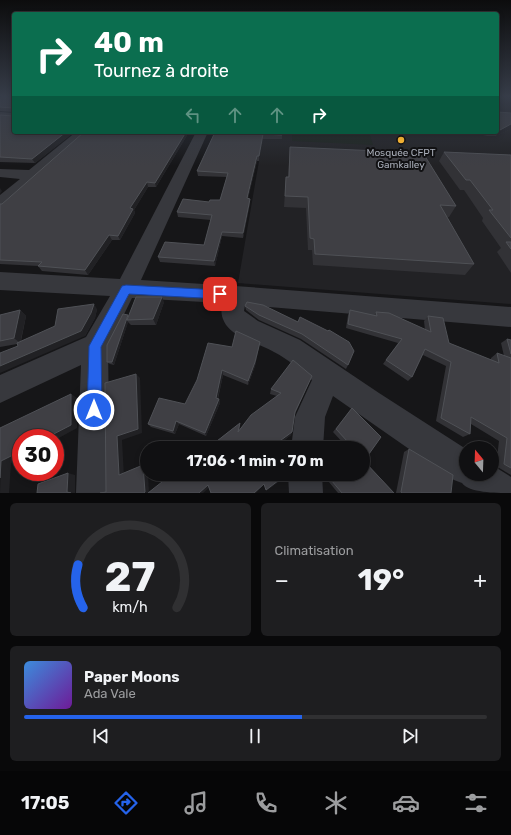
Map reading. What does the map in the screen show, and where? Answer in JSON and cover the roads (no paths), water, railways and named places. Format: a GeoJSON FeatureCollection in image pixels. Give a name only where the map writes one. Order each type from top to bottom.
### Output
{"type":"FeatureCollection","features":[{"type":"Feature","properties":{"kind":"street"},"geometry":{"type":"LineString","coordinates":[[0,203],[81,134]]}},
{"type":"Feature","properties":{"kind":"street"},"geometry":{"type":"LineString","coordinates":[[93,493],[95,346],[126,289],[201,134]]}},
{"type":"Feature","properties":{"kind":"street"},"geometry":{"type":"LineString","coordinates":[[0,173],[33,174]]}},
{"type":"Feature","properties":{"kind":"street"},"geometry":{"type":"LineString","coordinates":[[0,281],[235,295],[511,316]]}},
{"type":"Feature","properties":{"kind":"street"},"geometry":{"type":"LineString","coordinates":[[235,295],[232,314],[237,321],[246,328],[279,341],[299,353],[328,375],[459,464]]}},
{"type":"Feature","properties":{"kind":"street"},"geometry":{"type":"LineString","coordinates":[[0,389],[95,346]]}},
{"type":"Feature","properties":{"kind":"street"},"geometry":{"type":"LineString","coordinates":[[308,441],[310,418],[328,375]]}},
{"type":"Feature","properties":{"kind":"street"},"geometry":{"type":"LineString","coordinates":[[305,481],[306,493]]}},
{"type":"Feature","properties":{"kind":"street"},"geometry":{"type":"LineString","coordinates":[[486,481],[505,493]]}},
{"type":"Feature","properties":{"kind":"place","name":"Mosquée CFPT Gamkalley"},"geometry":{"type":"Point","coordinates":[401,140]}}]}
